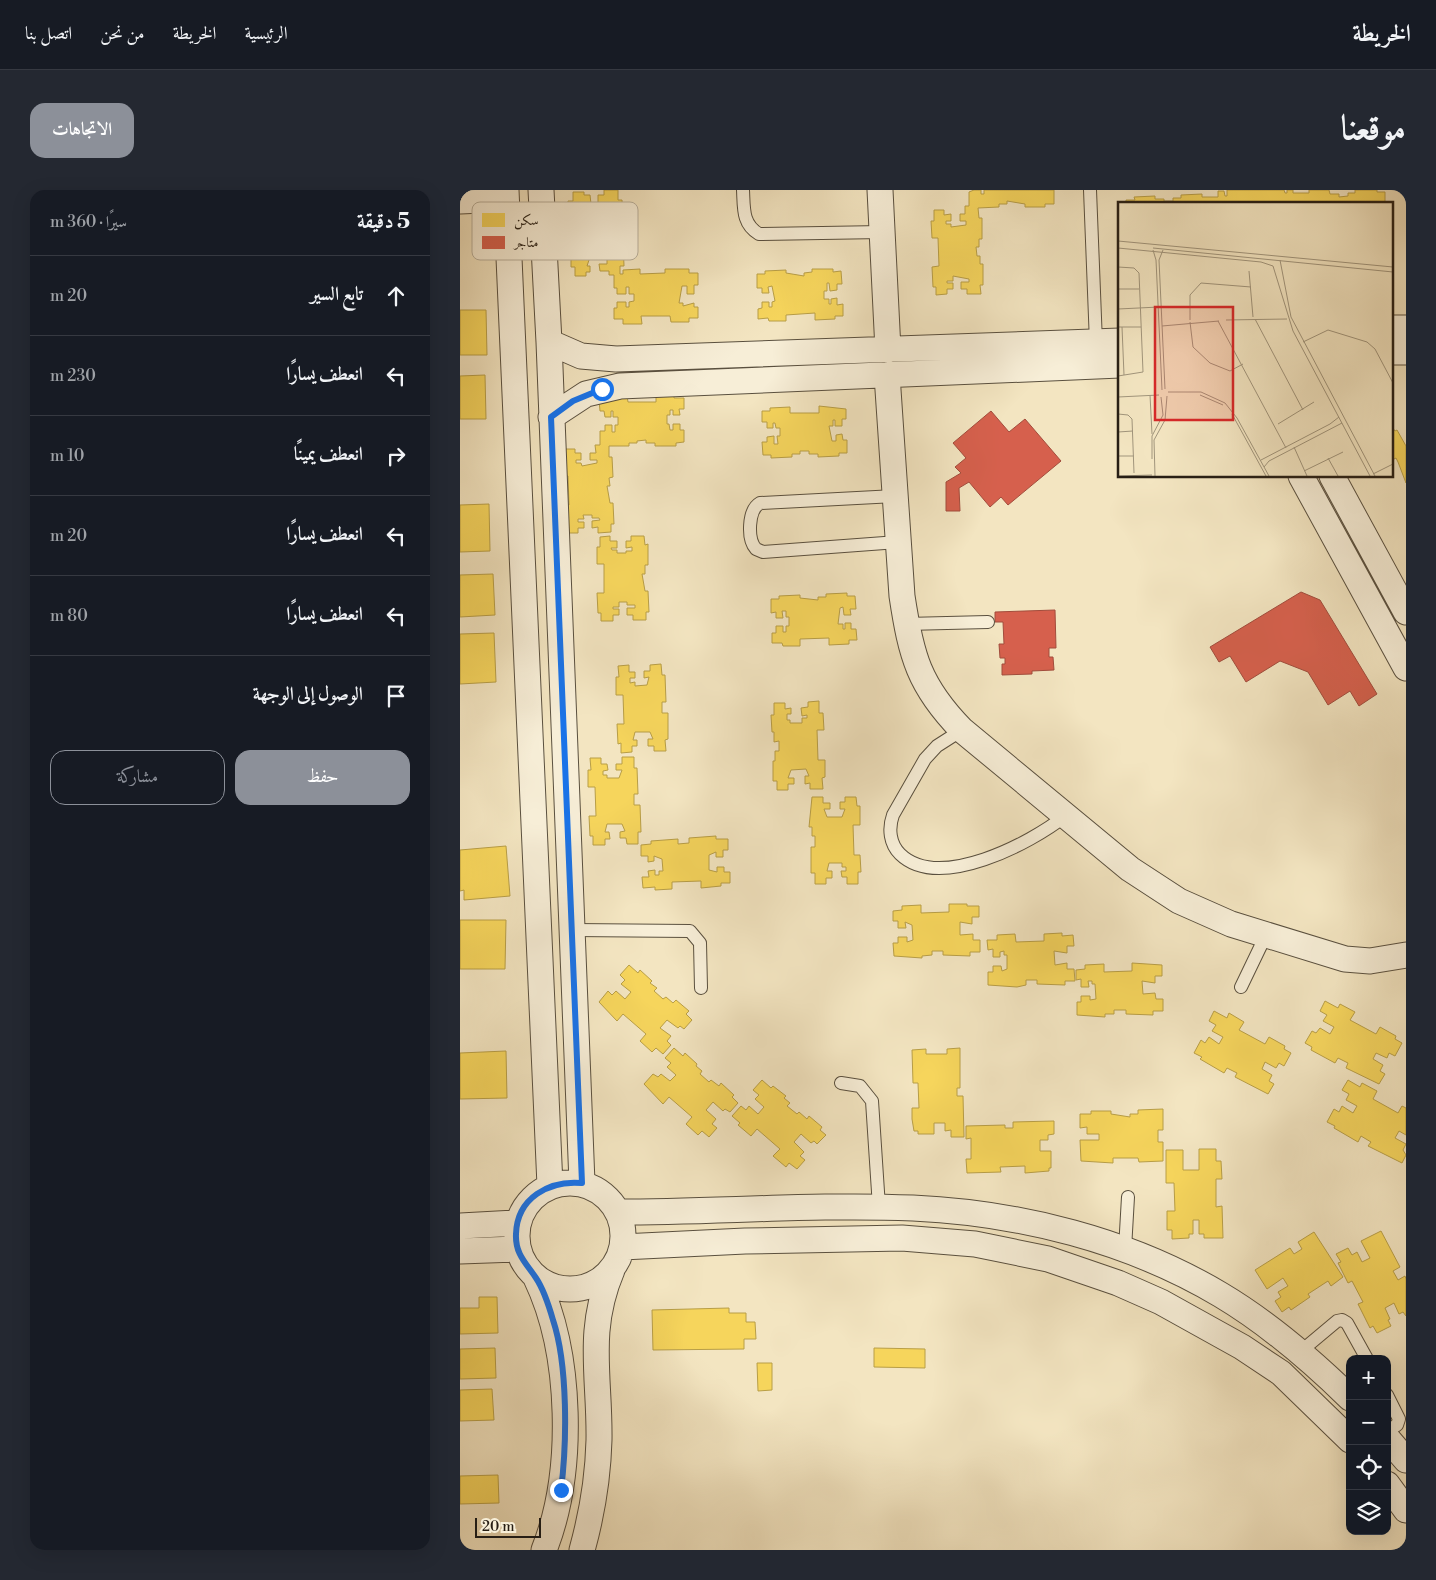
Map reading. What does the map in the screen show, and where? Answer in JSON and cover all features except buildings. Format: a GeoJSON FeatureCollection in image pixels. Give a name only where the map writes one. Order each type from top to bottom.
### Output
{"type":"FeatureCollection","features":[{"type":"Feature","properties":{"kind":"street"},"geometry":{"type":"LineString","coordinates":[[880,190],[888,350]]}},
{"type":"Feature","properties":{"kind":"street"},"geometry":{"type":"LineString","coordinates":[[460,202],[506,195]]}},
{"type":"Feature","properties":{"kind":"street"},"geometry":{"type":"LineString","coordinates":[[509,260],[550,1186]]}},
{"type":"Feature","properties":{"kind":"street"},"geometry":{"type":"LineString","coordinates":[[545,260],[582,1183]]}},
{"type":"Feature","properties":{"kind":"street"},"geometry":{"type":"LineString","coordinates":[[549,342],[581,356],[599,359],[1108,342]]}},
{"type":"Feature","properties":{"kind":"street"},"geometry":{"type":"LineString","coordinates":[[654,357],[655,384]]}},
{"type":"Feature","properties":{"kind":"street"},"geometry":{"type":"LineString","coordinates":[[551,417],[573,401],[602,389],[620,386],[1118,365]]}},
{"type":"Feature","properties":{"kind":"street"},"geometry":{"type":"LineString","coordinates":[[887,375],[898,542],[906,624],[911,648],[919,671],[930,692],[962,730],[1130,869],[1162,891],[1204,914],[1345,959],[1370,961],[1406,955]]}},
{"type":"Feature","properties":{"kind":"street"},"geometry":{"type":"LineString","coordinates":[[1302,478],[1406,668]]}},
{"type":"Feature","properties":{"kind":"street"},"geometry":{"type":"LineString","coordinates":[[1333,478],[1406,612]]}},
{"type":"Feature","properties":{"kind":"street"},"geometry":{"type":"LineString","coordinates":[[544,1550],[561,1490],[565,1439],[559,1345],[546,1299],[536,1278],[521,1259],[518,1249],[518,1223],[529,1200],[550,1186],[560,1183],[582,1183],[597,1189],[609,1199],[618,1212],[623,1229],[622,1247],[603,1290],[595,1331],[598,1466],[595,1494],[582,1550]]}},
{"type":"Feature","properties":{"kind":"street"},"geometry":{"type":"LineString","coordinates":[[618,1212],[879,1207],[950,1211],[995,1217],[1056,1229],[1125,1249],[1174,1270],[1222,1295],[1300,1352],[1346,1394]]}},
{"type":"Feature","properties":{"kind":"street"},"geometry":{"type":"LineString","coordinates":[[460,1226],[518,1223]]}},
{"type":"Feature","properties":{"kind":"street"},"geometry":{"type":"LineString","coordinates":[[622,1247],[828,1238],[902,1238],[975,1244],[1048,1259],[1118,1283],[1160,1302],[1226,1338],[1281,1373],[1346,1436]]}},
{"type":"Feature","properties":{"kind":"street"},"geometry":{"type":"LineString","coordinates":[[460,1251],[518,1249]]}},
{"type":"Feature","properties":{"kind":"street"},"geometry":{"type":"LineString","coordinates":[[536,1278],[558,1288],[569,1289],[593,1284],[612,1270]]}},
{"type":"Feature","properties":{"kind":"street"},"geometry":{"type":"LineString","coordinates":[[1391,1443],[1406,1460]]}},
{"type":"Feature","properties":{"kind":"street"},"geometry":{"type":"LineString","coordinates":[[1391,1489],[1406,1510]]}},
{"type":"Feature","properties":{"kind":"lane"},"geometry":{"type":"LineString","coordinates":[[743,190],[745,220],[748,226],[759,234],[882,232]]}},
{"type":"Feature","properties":{"kind":"lane"},"geometry":{"type":"LineString","coordinates":[[1090,190],[1108,342]]}},
{"type":"Feature","properties":{"kind":"lane"},"geometry":{"type":"LineString","coordinates":[[895,496],[760,503],[752,510],[752,543],[756,550],[763,552],[898,542]]}},
{"type":"Feature","properties":{"kind":"lane"},"geometry":{"type":"LineString","coordinates":[[906,624],[988,622]]}},
{"type":"Feature","properties":{"kind":"lane"},"geometry":{"type":"LineString","coordinates":[[962,730],[931,752],[893,815],[890,823],[891,840],[899,853],[910,863],[925,868],[986,859],[1028,842],[1065,816]]}},
{"type":"Feature","properties":{"kind":"lane"},"geometry":{"type":"LineString","coordinates":[[573,930],[690,931],[700,943],[701,988]]}},
{"type":"Feature","properties":{"kind":"lane"},"geometry":{"type":"LineString","coordinates":[[1241,987],[1266,935]]}},
{"type":"Feature","properties":{"kind":"lane"},"geometry":{"type":"LineString","coordinates":[[841,1083],[860,1086],[872,1100],[879,1207]]}},
{"type":"Feature","properties":{"kind":"lane"},"geometry":{"type":"LineString","coordinates":[[1125,1249],[1128,1197]]}},
{"type":"Feature","properties":{"kind":"lane"},"geometry":{"type":"LineString","coordinates":[[1300,1352],[1337,1321],[1342,1320],[1347,1323],[1365,1355]]}},
{"type":"Feature","properties":{"kind":"lane"},"geometry":{"type":"LineString","coordinates":[[1391,1403],[1399,1419],[1397,1425],[1391,1429]]}},
{"type":"Feature","properties":{"kind":"route"},"geometry":{"type":"LineString","coordinates":[[561,1490],[565,1439],[562,1368],[559,1345],[546,1299],[536,1278],[521,1259],[516,1236],[522,1211],[529,1200],[550,1186],[560,1183],[582,1183],[551,417],[573,401],[602,389]]}}]}
